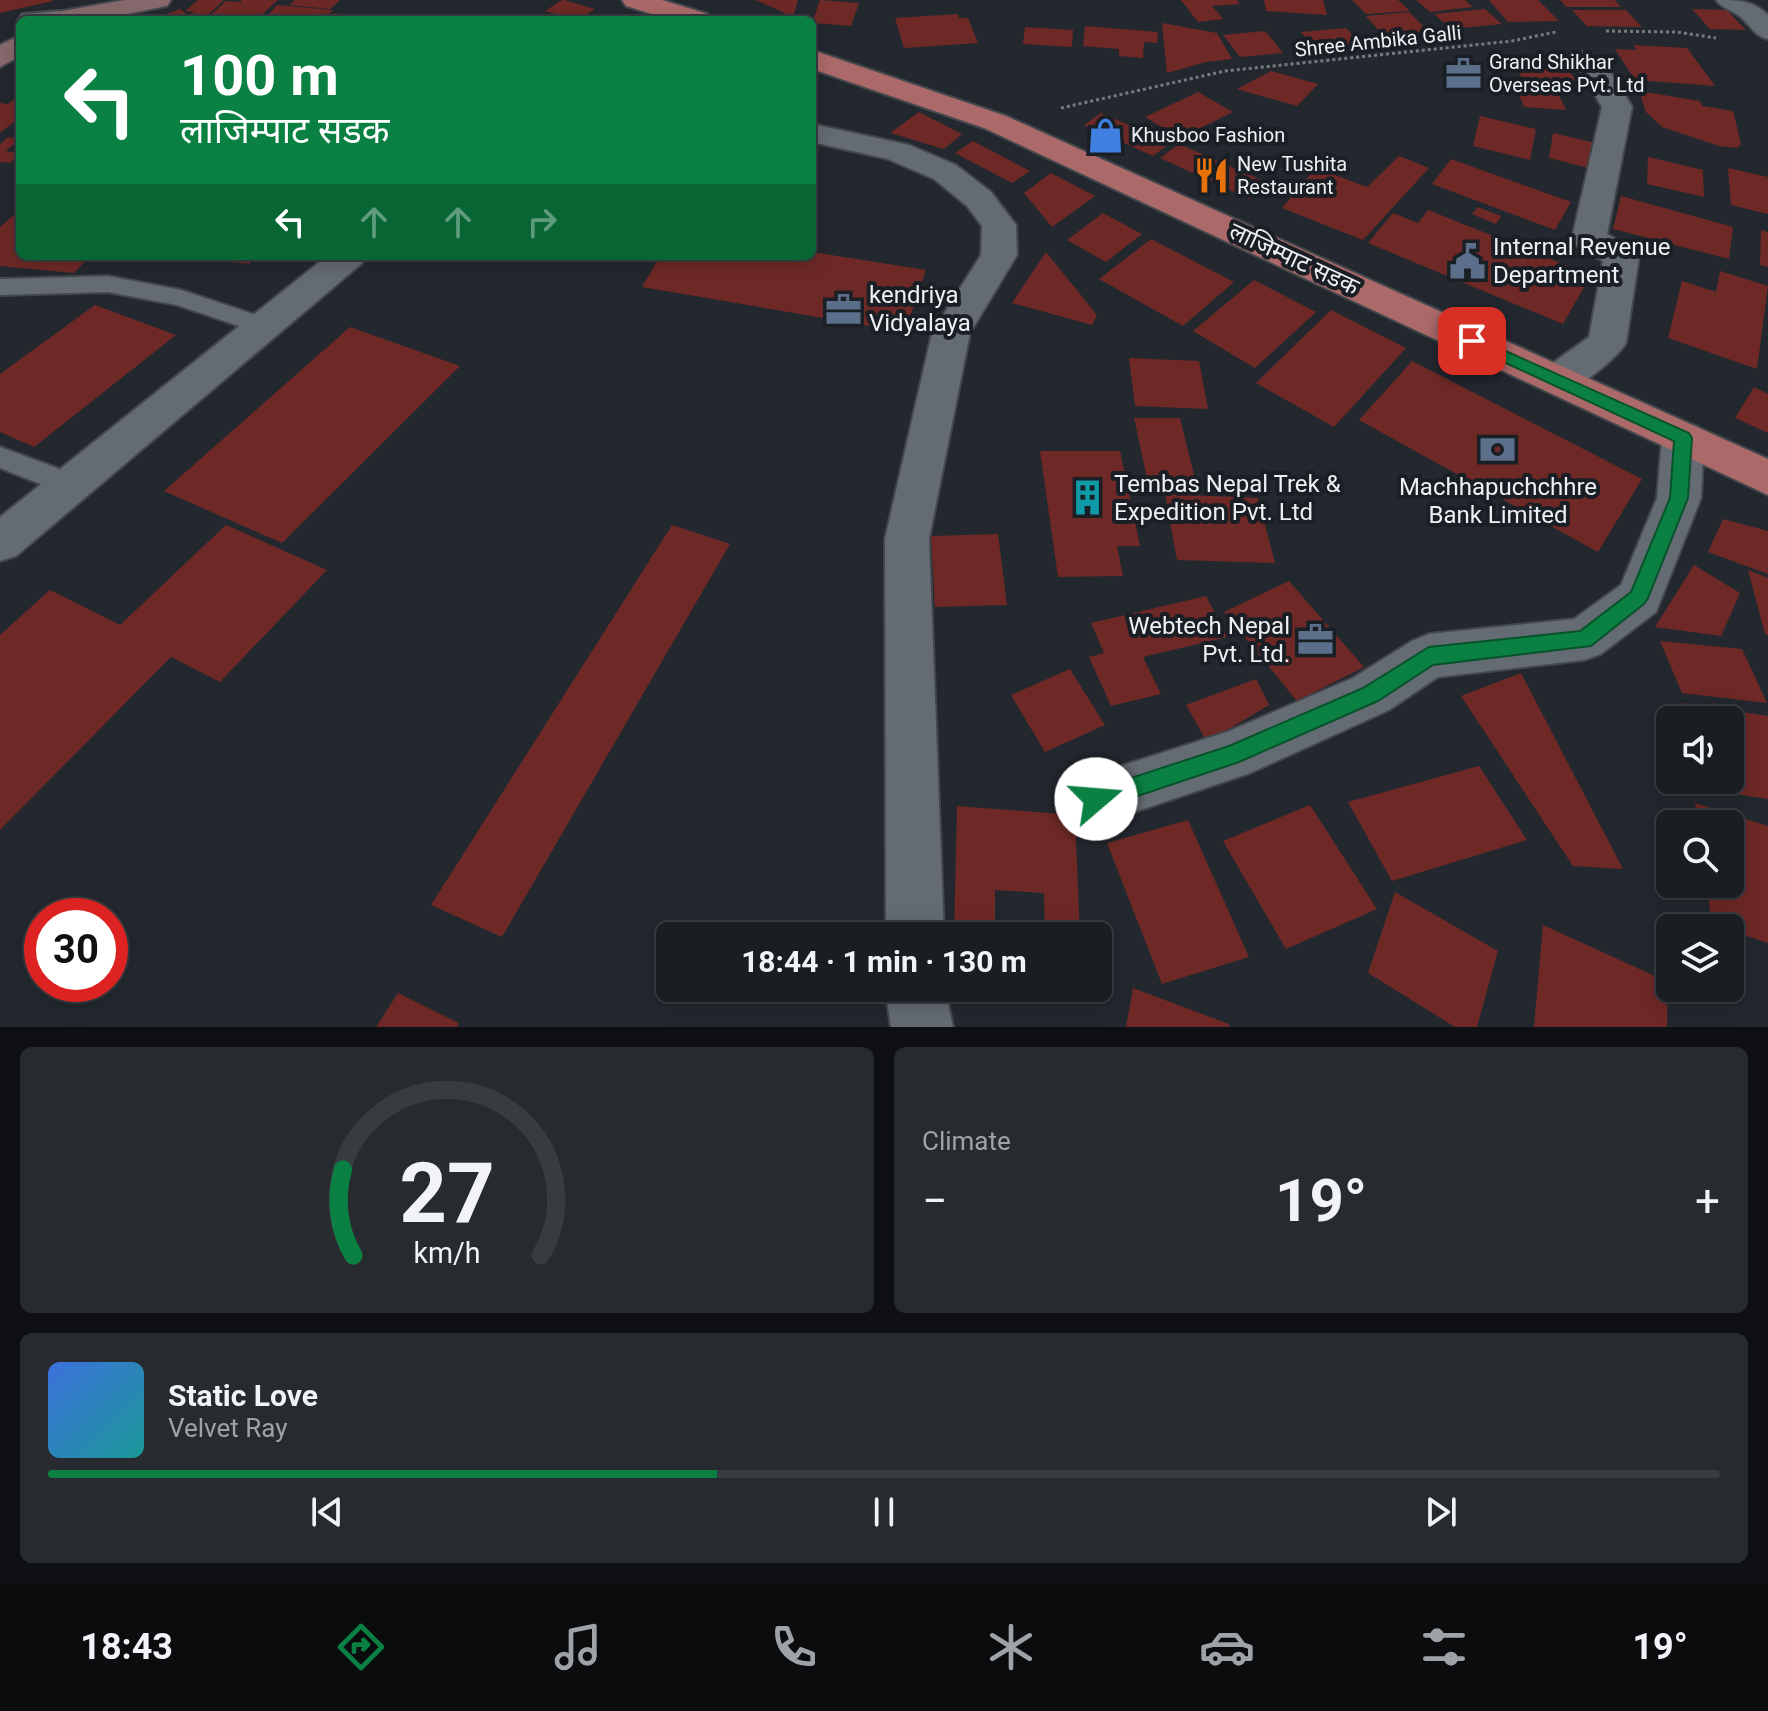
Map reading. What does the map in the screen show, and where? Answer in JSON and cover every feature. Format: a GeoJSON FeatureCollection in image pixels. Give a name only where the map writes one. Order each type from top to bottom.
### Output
{"type":"FeatureCollection","features":[{"type":"Feature","properties":{"kind":"main road"},"geometry":{"type":"LineString","coordinates":[[635,0],[687,11]]}},
{"type":"Feature","properties":{"kind":"main road","name":"लाजिम्पाट सडक"},"geometry":{"type":"LineString","coordinates":[[816,60],[995,122],[1768,478]]}},
{"type":"Feature","properties":{"kind":"street"},"geometry":{"type":"LineString","coordinates":[[83,16],[136,8],[158,0]]}},
{"type":"Feature","properties":{"kind":"street"},"geometry":{"type":"LineString","coordinates":[[1729,0],[1749,10],[1768,31]]}},
{"type":"Feature","properties":{"kind":"street"},"geometry":{"type":"LineString","coordinates":[[0,58],[16,34]]}},
{"type":"Feature","properties":{"kind":"street"},"geometry":{"type":"LineString","coordinates":[[1557,380],[1607,343],[1621,257],[1589,238],[1617,107],[1600,78],[1582,61]]}},
{"type":"Feature","properties":{"kind":"street"},"geometry":{"type":"LineString","coordinates":[[816,134],[898,152],[945,172],[979,199],[999,225],[999,255],[951,333],[907,539],[915,922]]}},
{"type":"Feature","properties":{"kind":"street"},"geometry":{"type":"LineString","coordinates":[[0,543],[344,260]]}},
{"type":"Feature","properties":{"kind":"street"},"geometry":{"type":"LineString","coordinates":[[1096,799],[1232,755],[1371,694],[1429,656],[1584,639],[1639,598],[1679,498],[1683,438]]}},
{"type":"Feature","properties":{"kind":"street"},"geometry":{"type":"LineString","coordinates":[[918,1002],[922,1027]]}},
{"type":"Feature","properties":{"kind":"lane"},"geometry":{"type":"LineString","coordinates":[[0,287],[108,284],[181,298],[263,326]]}},
{"type":"Feature","properties":{"kind":"lane"},"geometry":{"type":"LineString","coordinates":[[0,457],[71,485]]}},
{"type":"Feature","properties":{"kind":"path","name":"Shree Ambika Galli"},"geometry":{"type":"LineString","coordinates":[[995,122],[1225,71],[1512,41],[1567,30]]}},
{"type":"Feature","properties":{"kind":"path"},"geometry":{"type":"LineString","coordinates":[[1599,31],[1677,32],[1722,39]]}},
{"type":"Feature","properties":{"kind":"building"},"geometry":{"type":"Polygon","coordinates":[[[0,0],[53,0],[53,1],[0,13],[0,0]]]}},
{"type":"Feature","properties":{"kind":"building"},"geometry":{"type":"Polygon","coordinates":[[[198,0],[224,0],[207,16],[189,16],[194,12],[185,11],[198,0]]]}},
{"type":"Feature","properties":{"kind":"building"},"geometry":{"type":"Polygon","coordinates":[[[278,0],[260,16],[209,16],[226,1],[278,0]]]}},
{"type":"Feature","properties":{"kind":"building"},"geometry":{"type":"Polygon","coordinates":[[[295,0],[340,0],[330,9],[289,5],[295,0]]]}},
{"type":"Feature","properties":{"kind":"building"},"geometry":{"type":"Polygon","coordinates":[[[562,0],[595,9],[584,16],[563,16],[545,11],[562,0]]]}},
{"type":"Feature","properties":{"kind":"building"},"geometry":{"type":"Polygon","coordinates":[[[756,0],[798,0],[791,16],[756,0]]]}},
{"type":"Feature","properties":{"kind":"building"},"geometry":{"type":"Polygon","coordinates":[[[820,0],[859,3],[851,26],[816,23],[814,16],[820,0]]]}},
{"type":"Feature","properties":{"kind":"building"},"geometry":{"type":"Polygon","coordinates":[[[1181,0],[1237,0],[1240,4],[1212,6],[1223,19],[1198,22],[1181,0]]]}},
{"type":"Feature","properties":{"kind":"building"},"geometry":{"type":"Polygon","coordinates":[[[1264,0],[1323,0],[1327,15],[1266,11],[1264,0]]]}},
{"type":"Feature","properties":{"kind":"building"},"geometry":{"type":"Polygon","coordinates":[[[1352,0],[1398,0],[1410,11],[1366,14],[1352,0]]]}},
{"type":"Feature","properties":{"kind":"building"},"geometry":{"type":"Polygon","coordinates":[[[1416,0],[1465,0],[1473,7],[1430,12],[1416,0]]]}},
{"type":"Feature","properties":{"kind":"building"},"geometry":{"type":"Polygon","coordinates":[[[1489,0],[1538,0],[1559,21],[1508,22],[1489,0]]]}},
{"type":"Feature","properties":{"kind":"building"},"geometry":{"type":"Polygon","coordinates":[[[1560,0],[1615,0],[1621,7],[1566,7],[1560,0]]]}},
{"type":"Feature","properties":{"kind":"building"},"geometry":{"type":"Polygon","coordinates":[[[277,5],[333,10],[327,16],[267,16],[277,5]]]}},
{"type":"Feature","properties":{"kind":"building"},"geometry":{"type":"Polygon","coordinates":[[[180,9],[189,16],[160,16],[180,9]]]}},
{"type":"Feature","properties":{"kind":"building"},"geometry":{"type":"Polygon","coordinates":[[[1485,9],[1502,24],[1451,29],[1434,14],[1485,9]]]}},
{"type":"Feature","properties":{"kind":"building"},"geometry":{"type":"Polygon","coordinates":[[[1692,9],[1727,10],[1746,30],[1710,29],[1692,9]]]}},
{"type":"Feature","properties":{"kind":"building"},"geometry":{"type":"Polygon","coordinates":[[[1572,10],[1626,10],[1642,27],[1587,26],[1572,10]]]}},
{"type":"Feature","properties":{"kind":"building"},"geometry":{"type":"Polygon","coordinates":[[[1409,12],[1428,31],[1383,35],[1366,16],[1409,12]]]}},
{"type":"Feature","properties":{"kind":"building"},"geometry":{"type":"Polygon","coordinates":[[[334,13],[359,16],[331,16],[334,13]]]}},
{"type":"Feature","properties":{"kind":"building"},"geometry":{"type":"Polygon","coordinates":[[[958,14],[959,18],[968,18],[978,43],[904,48],[895,18],[958,14]]]}},
{"type":"Feature","properties":{"kind":"building"},"geometry":{"type":"Polygon","coordinates":[[[1162,23],[1217,33],[1232,59],[1206,62],[1167,73],[1162,23]]]}},
{"type":"Feature","properties":{"kind":"building"},"geometry":{"type":"Polygon","coordinates":[[[1085,26],[1158,32],[1157,43],[1144,42],[1143,58],[1119,56],[1119,49],[1083,46],[1085,26]]]}},
{"type":"Feature","properties":{"kind":"building"},"geometry":{"type":"Polygon","coordinates":[[[1025,27],[1073,30],[1072,47],[1023,44],[1025,27]]]}},
{"type":"Feature","properties":{"kind":"building"},"geometry":{"type":"Polygon","coordinates":[[[1346,28],[1366,50],[1319,54],[1301,32],[1346,28]]]}},
{"type":"Feature","properties":{"kind":"building"},"geometry":{"type":"Polygon","coordinates":[[[1265,31],[1283,53],[1240,57],[1223,35],[1265,31]]]}},
{"type":"Feature","properties":{"kind":"building"},"geometry":{"type":"Polygon","coordinates":[[[1633,45],[1687,48],[1715,86],[1635,80],[1615,49],[1637,50],[1633,45]]]}},
{"type":"Feature","properties":{"kind":"building"},"geometry":{"type":"Polygon","coordinates":[[[1507,56],[1558,57],[1579,84],[1526,83],[1507,56]]]}},
{"type":"Feature","properties":{"kind":"building"},"geometry":{"type":"Polygon","coordinates":[[[1271,71],[1318,84],[1297,106],[1237,89],[1271,71]]]}},
{"type":"Feature","properties":{"kind":"building"},"geometry":{"type":"Polygon","coordinates":[[[1639,91],[1700,101],[1702,106],[1733,111],[1741,144],[1737,148],[1719,146],[1662,127],[1646,112],[1639,91]]]}},
{"type":"Feature","properties":{"kind":"building"},"geometry":{"type":"Polygon","coordinates":[[[1198,92],[1233,112],[1180,138],[1145,117],[1198,92]]]}},
{"type":"Feature","properties":{"kind":"building"},"geometry":{"type":"Polygon","coordinates":[[[1518,92],[1559,95],[1566,110],[1524,107],[1518,92]]]}},
{"type":"Feature","properties":{"kind":"building"},"geometry":{"type":"Polygon","coordinates":[[[16,98],[16,120],[0,133],[0,103],[8,104],[16,98]]]}},
{"type":"Feature","properties":{"kind":"building"},"geometry":{"type":"Polygon","coordinates":[[[919,112],[962,134],[944,149],[890,133],[919,112]]]}},
{"type":"Feature","properties":{"kind":"building"},"geometry":{"type":"Polygon","coordinates":[[[1101,113],[1170,143],[1153,156],[1084,125],[1101,113]]]}},
{"type":"Feature","properties":{"kind":"building"},"geometry":{"type":"Polygon","coordinates":[[[1480,116],[1536,129],[1530,160],[1473,146],[1480,116]]]}},
{"type":"Feature","properties":{"kind":"building"},"geometry":{"type":"Polygon","coordinates":[[[1553,133],[1600,144],[1597,170],[1549,158],[1553,133]]]}},
{"type":"Feature","properties":{"kind":"building"},"geometry":{"type":"Polygon","coordinates":[[[8,137],[16,138],[16,142],[6,151],[16,153],[10,163],[0,162],[0,144],[8,137]]]}},
{"type":"Feature","properties":{"kind":"building"},"geometry":{"type":"Polygon","coordinates":[[[973,141],[1030,171],[1012,183],[955,153],[973,141]]]}},
{"type":"Feature","properties":{"kind":"building"},"geometry":{"type":"Polygon","coordinates":[[[1179,144],[1268,183],[1250,199],[1160,158],[1179,144]]]}},
{"type":"Feature","properties":{"kind":"building"},"geometry":{"type":"Polygon","coordinates":[[[1399,156],[1429,168],[1363,240],[1282,208],[1316,168],[1367,187],[1399,156]]]}},
{"type":"Feature","properties":{"kind":"building"},"geometry":{"type":"Polygon","coordinates":[[[1648,157],[1703,170],[1704,197],[1647,184],[1648,157]]]}},
{"type":"Feature","properties":{"kind":"building"},"geometry":{"type":"Polygon","coordinates":[[[1451,159],[1571,202],[1555,230],[1432,184],[1451,159]]]}},
{"type":"Feature","properties":{"kind":"building"},"geometry":{"type":"Polygon","coordinates":[[[1728,168],[1768,177],[1768,214],[1731,205],[1728,168]]]}},
{"type":"Feature","properties":{"kind":"building"},"geometry":{"type":"Polygon","coordinates":[[[1051,173],[1095,196],[1052,227],[1024,193],[1051,173]]]}},
{"type":"Feature","properties":{"kind":"building"},"geometry":{"type":"Polygon","coordinates":[[[1621,196],[1733,227],[1729,259],[1613,229],[1621,196]]]}},
{"type":"Feature","properties":{"kind":"building"},"geometry":{"type":"Polygon","coordinates":[[[1478,207],[1501,216],[1496,224],[1472,214],[1478,207]]]}},
{"type":"Feature","properties":{"kind":"building"},"geometry":{"type":"Polygon","coordinates":[[[1428,210],[1591,275],[1563,324],[1368,243],[1393,213],[1418,223],[1428,210]]]}},
{"type":"Feature","properties":{"kind":"building"},"geometry":{"type":"Polygon","coordinates":[[[16,213],[16,260],[86,260],[74,273],[0,266],[0,227],[16,213]]]}},
{"type":"Feature","properties":{"kind":"building"},"geometry":{"type":"Polygon","coordinates":[[[1103,213],[1142,234],[1106,262],[1067,240],[1103,213]]]}},
{"type":"Feature","properties":{"kind":"building"},"geometry":{"type":"Polygon","coordinates":[[[1761,230],[1768,232],[1768,267],[1760,265],[1761,230]]]}},
{"type":"Feature","properties":{"kind":"building"},"geometry":{"type":"Polygon","coordinates":[[[1151,239],[1234,282],[1183,326],[1099,279],[1151,239]]]}},
{"type":"Feature","properties":{"kind":"building"},"geometry":{"type":"Polygon","coordinates":[[[1046,252],[1097,315],[1092,325],[1012,303],[1046,252]]]}},
{"type":"Feature","properties":{"kind":"building","name":"kendriya Vidyalaya"},"geometry":{"type":"Polygon","coordinates":[[[816,253],[926,270],[905,332],[642,287],[658,260],[816,260],[816,253]]]}},
{"type":"Feature","properties":{"kind":"building"},"geometry":{"type":"Polygon","coordinates":[[[212,260],[252,260],[249,264],[212,260]]]}},
{"type":"Feature","properties":{"kind":"building"},"geometry":{"type":"Polygon","coordinates":[[[1720,271],[1768,286],[1757,369],[1668,338],[1682,281],[1716,292],[1720,271]]]}},
{"type":"Feature","properties":{"kind":"building"},"geometry":{"type":"Polygon","coordinates":[[[1254,280],[1316,312],[1255,368],[1193,331],[1254,280]]]}},
{"type":"Feature","properties":{"kind":"building"},"geometry":{"type":"Polygon","coordinates":[[[95,305],[176,335],[34,447],[0,432],[0,374],[95,305]]]}},
{"type":"Feature","properties":{"kind":"building"},"geometry":{"type":"Polygon","coordinates":[[[1331,310],[1406,348],[1334,427],[1256,383],[1331,310]]]}},
{"type":"Feature","properties":{"kind":"building"},"geometry":{"type":"Polygon","coordinates":[[[350,327],[460,366],[282,543],[164,491],[350,327]]]}},
{"type":"Feature","properties":{"kind":"building"},"geometry":{"type":"Polygon","coordinates":[[[1129,358],[1199,361],[1208,409],[1135,406],[1129,358]]]}},
{"type":"Feature","properties":{"kind":"building","name":"Machhapuchchhre Bank Limited"},"geometry":{"type":"Polygon","coordinates":[[[1412,361],[1642,479],[1598,552],[1359,420],[1412,361]]]}},
{"type":"Feature","properties":{"kind":"building"},"geometry":{"type":"Polygon","coordinates":[[[1754,387],[1768,394],[1768,433],[1735,418],[1754,387]]]}},
{"type":"Feature","properties":{"kind":"building"},"geometry":{"type":"Polygon","coordinates":[[[1134,418],[1180,418],[1196,483],[1148,483],[1134,418]]]}},
{"type":"Feature","properties":{"kind":"building","name":"Tembas Nepal Trek & Expedition Pvt. Ltd"},"geometry":{"type":"Polygon","coordinates":[[[1040,451],[1120,451],[1140,546],[1117,546],[1123,576],[1058,577],[1040,451]]]}},
{"type":"Feature","properties":{"kind":"building"},"geometry":{"type":"Polygon","coordinates":[[[1165,494],[1258,498],[1275,563],[1177,560],[1165,494]]]}},
{"type":"Feature","properties":{"kind":"building"},"geometry":{"type":"Polygon","coordinates":[[[1723,519],[1768,531],[1768,574],[1708,552],[1723,519]]]}},
{"type":"Feature","properties":{"kind":"building"},"geometry":{"type":"Polygon","coordinates":[[[226,525],[327,570],[220,682],[171,657],[0,830],[0,635],[50,590],[120,625],[226,525]]]}},
{"type":"Feature","properties":{"kind":"building"},"geometry":{"type":"Polygon","coordinates":[[[672,525],[730,544],[502,937],[431,905],[672,525]]]}},
{"type":"Feature","properties":{"kind":"building"},"geometry":{"type":"Polygon","coordinates":[[[998,534],[1007,605],[935,607],[931,536],[998,534]]]}},
{"type":"Feature","properties":{"kind":"building"},"geometry":{"type":"Polygon","coordinates":[[[1694,565],[1740,593],[1721,636],[1655,627],[1694,565]]]}},
{"type":"Feature","properties":{"kind":"building"},"geometry":{"type":"Polygon","coordinates":[[[1748,570],[1768,578],[1768,635],[1765,634],[1748,570]]]}},
{"type":"Feature","properties":{"kind":"building"},"geometry":{"type":"Polygon","coordinates":[[[1289,581],[1364,667],[1297,701],[1224,612],[1289,581]]]}},
{"type":"Feature","properties":{"kind":"building"},"geometry":{"type":"Polygon","coordinates":[[[1206,596],[1227,637],[1143,657],[1161,694],[1111,706],[1089,657],[1104,653],[1091,623],[1206,596]]]}},
{"type":"Feature","properties":{"kind":"building"},"geometry":{"type":"Polygon","coordinates":[[[1660,641],[1742,649],[1767,703],[1682,693],[1660,641]]]}},
{"type":"Feature","properties":{"kind":"building"},"geometry":{"type":"Polygon","coordinates":[[[1070,669],[1105,725],[1045,752],[1011,695],[1070,669]]]}},
{"type":"Feature","properties":{"kind":"building"},"geometry":{"type":"Polygon","coordinates":[[[1521,673],[1623,869],[1573,866],[1461,696],[1521,673]]]}},
{"type":"Feature","properties":{"kind":"building"},"geometry":{"type":"Polygon","coordinates":[[[1256,679],[1269,705],[1207,742],[1186,705],[1256,679]]]}},
{"type":"Feature","properties":{"kind":"building"},"geometry":{"type":"Polygon","coordinates":[[[1744,712],[1768,716],[1768,799],[1737,794],[1744,794],[1744,712]]]}},
{"type":"Feature","properties":{"kind":"building"},"geometry":{"type":"Polygon","coordinates":[[[1479,766],[1527,840],[1392,881],[1348,802],[1479,766]]]}},
{"type":"Feature","properties":{"kind":"building"},"geometry":{"type":"Polygon","coordinates":[[[1695,803],[1717,810],[1696,810],[1695,803]]]}},
{"type":"Feature","properties":{"kind":"building"},"geometry":{"type":"Polygon","coordinates":[[[1310,805],[1377,909],[1286,949],[1223,841],[1310,805]]]}},
{"type":"Feature","properties":{"kind":"building"},"geometry":{"type":"Polygon","coordinates":[[[957,806],[1075,815],[1079,922],[1045,922],[1044,893],[995,890],[995,922],[954,922],[957,806]]]}},
{"type":"Feature","properties":{"kind":"building"},"geometry":{"type":"Polygon","coordinates":[[[1744,818],[1768,826],[1768,943],[1744,935],[1744,914],[1710,914],[1708,898],[1744,898],[1744,818]]]}},
{"type":"Feature","properties":{"kind":"building"},"geometry":{"type":"Polygon","coordinates":[[[1188,820],[1249,957],[1162,984],[1107,843],[1188,820]]]}},
{"type":"Feature","properties":{"kind":"building"},"geometry":{"type":"Polygon","coordinates":[[[1395,892],[1498,951],[1477,1027],[1455,1027],[1368,973],[1395,892]]]}},
{"type":"Feature","properties":{"kind":"building"},"geometry":{"type":"Polygon","coordinates":[[[1543,925],[1656,977],[1656,1002],[1668,1002],[1667,1027],[1534,1027],[1543,925]]]}},
{"type":"Feature","properties":{"kind":"building"},"geometry":{"type":"Polygon","coordinates":[[[1133,988],[1229,1024],[1229,1027],[1126,1027],[1133,988]]]}},
{"type":"Feature","properties":{"kind":"building"},"geometry":{"type":"Polygon","coordinates":[[[398,993],[459,1023],[457,1027],[376,1027],[398,993]]]}},
{"type":"Feature","properties":{"kind":"place","name":"Grand Shikhar Overseas Pvt. Ltd"},"geometry":{"type":"Point","coordinates":[1463,73]}},
{"type":"Feature","properties":{"kind":"place","name":"Khusboo Fashion"},"geometry":{"type":"Point","coordinates":[1105,135]}},
{"type":"Feature","properties":{"kind":"place","name":"New Tushita Restaurant"},"geometry":{"type":"Point","coordinates":[1211,176]}},
{"type":"Feature","properties":{"kind":"place","name":"Internal Revenue Department"},"geometry":{"type":"Point","coordinates":[1467,261]}},
{"type":"Feature","properties":{"kind":"place","name":"kendriya Vidyalaya"},"geometry":{"type":"Point","coordinates":[843,309]}},
{"type":"Feature","properties":{"kind":"place","name":"Machhapuchchhre Bank Limited"},"geometry":{"type":"Point","coordinates":[1498,450]}},
{"type":"Feature","properties":{"kind":"place","name":"Tembas Nepal Trek & Expedition Pvt. Ltd"},"geometry":{"type":"Point","coordinates":[1088,498]}},
{"type":"Feature","properties":{"kind":"place","name":"Webtech Nepal Pvt. Ltd."},"geometry":{"type":"Point","coordinates":[1316,640]}},
{"type":"Feature","properties":{"kind":"route"},"geometry":{"type":"LineString","coordinates":[[1096,799],[1232,755],[1371,694],[1429,656],[1584,639],[1639,598],[1679,498],[1683,438],[1472,341]]}}]}
